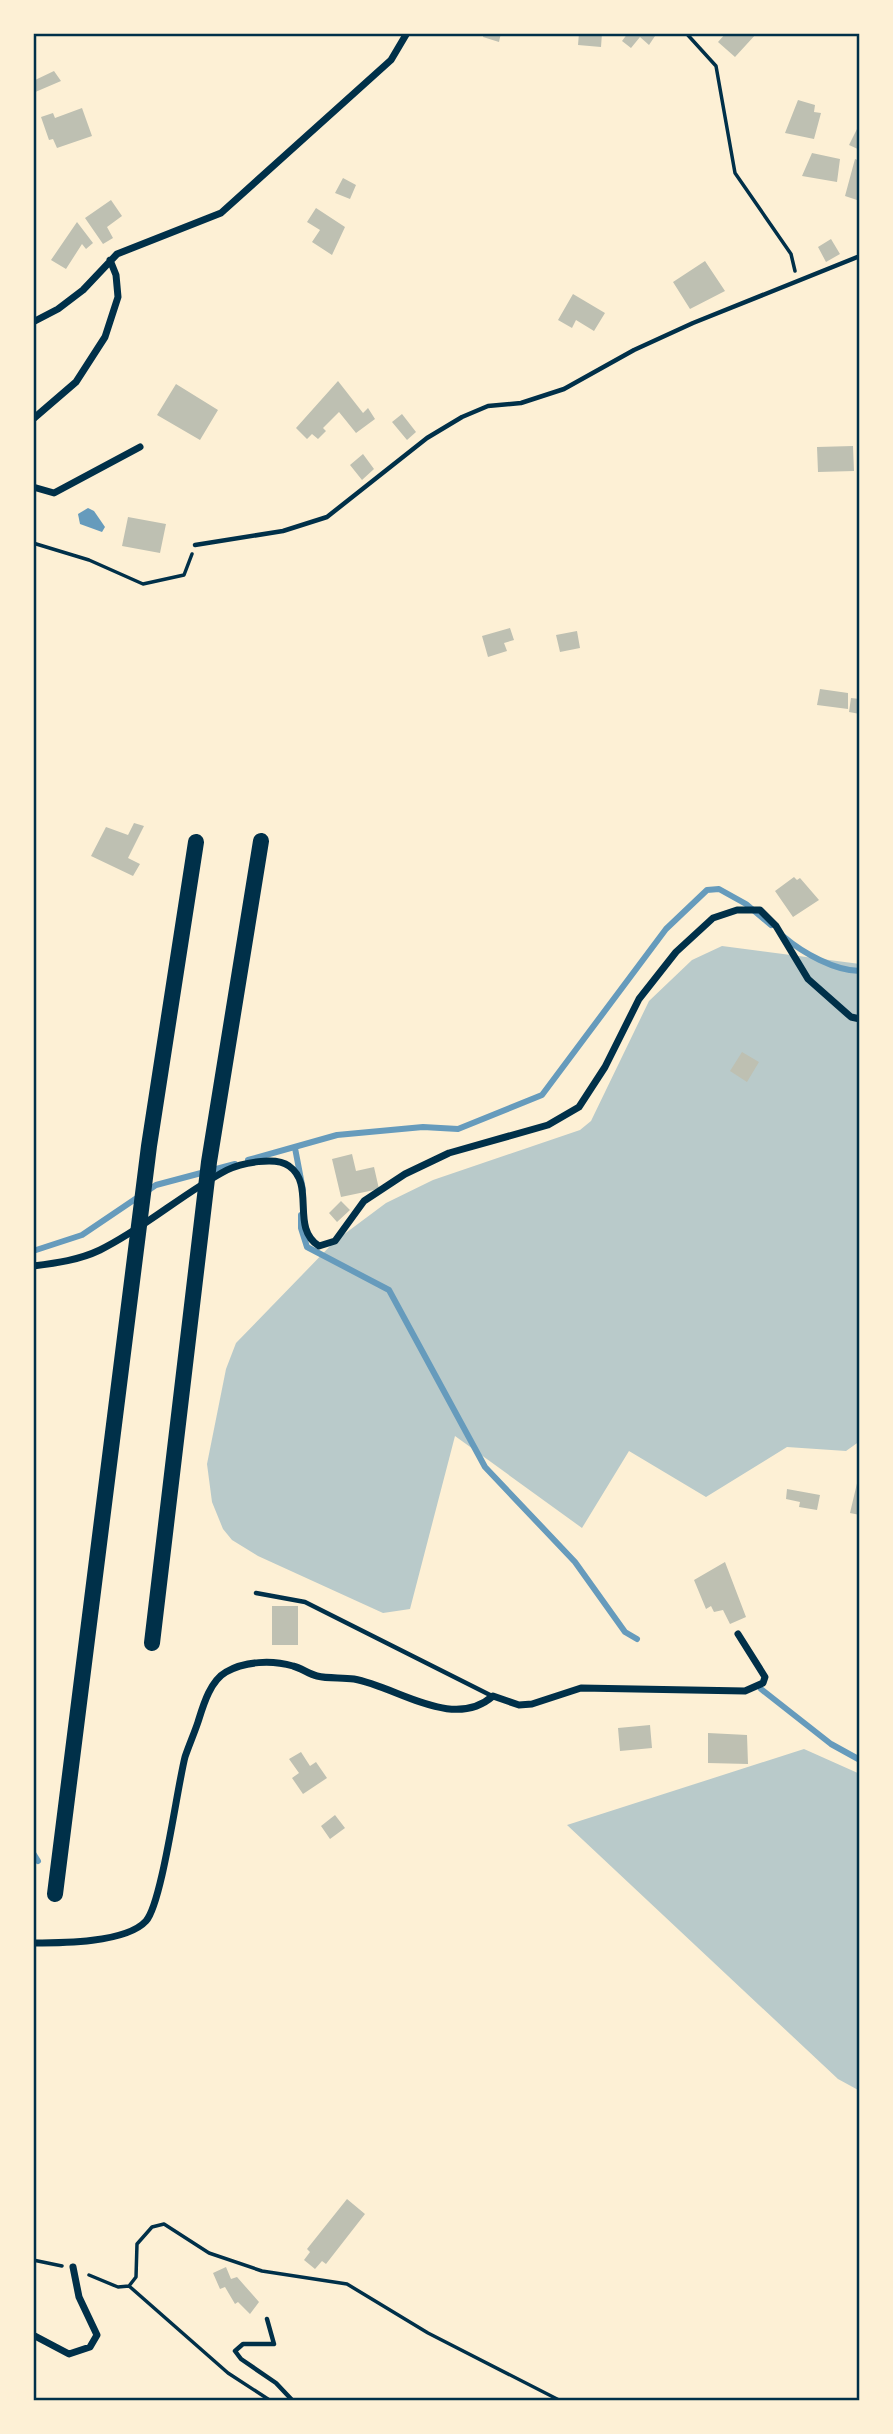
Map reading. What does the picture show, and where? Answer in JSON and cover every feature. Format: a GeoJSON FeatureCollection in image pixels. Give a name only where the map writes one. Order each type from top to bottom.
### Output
{"type":"FeatureCollection","features":[{"type":"Feature","properties":{"kind":"highway"},"geometry":{"type":"LineString","coordinates":[[152,1643],[209,1162],[261,841]]}},
{"type":"Feature","properties":{"kind":"highway"},"geometry":{"type":"LineString","coordinates":[[55,1894],[149,1146],[192,884],[196,842]]}},
{"type":"Feature","properties":{"kind":"street"},"geometry":{"type":"LineString","coordinates":[[33,322],[58,309],[83,290],[117,254],[221,213],[391,60],[407,33]]}},
{"type":"Feature","properties":{"kind":"street"},"geometry":{"type":"LineString","coordinates":[[33,419],[76,382],[104,337],[118,298],[116,275],[110,260]]}},
{"type":"Feature","properties":{"kind":"street"},"geometry":{"type":"LineString","coordinates":[[33,487],[54,493],[140,447]]}},
{"type":"Feature","properties":{"kind":"street"},"geometry":{"type":"LineString","coordinates":[[33,1266],[72,1260],[101,1249],[229,1169],[275,1161],[289,1166],[299,1177],[304,1228],[309,1240],[319,1246],[335,1241],[364,1201],[405,1174],[449,1153],[548,1125],[579,1107],[605,1067],[639,999],[676,953],[713,918],[737,910],[760,910],[776,926],[808,979],[851,1017],[860,1018]]}},
{"type":"Feature","properties":{"kind":"street"},"geometry":{"type":"LineString","coordinates":[[33,1943],[67,1943],[127,1933],[146,1921],[156,1895],[186,1757],[203,1706],[214,1684],[225,1672],[269,1661],[294,1666],[317,1676],[355,1679],[443,1709],[479,1708],[493,1696],[519,1705],[532,1704],[562,1692],[581,1689],[745,1691],[763,1683],[765,1677],[738,1634]]}},
{"type":"Feature","properties":{"kind":"street"},"geometry":{"type":"LineString","coordinates":[[33,2335],[69,2354],[90,2347],[97,2335],[79,2297],[73,2267]]}},
{"type":"Feature","properties":{"kind":"lane"},"geometry":{"type":"LineString","coordinates":[[195,545],[284,531],[327,517],[427,438],[462,417],[488,406],[521,403],[564,389],[634,350],[860,256]]}},
{"type":"Feature","properties":{"kind":"lane"},"geometry":{"type":"LineString","coordinates":[[256,1593],[305,1602],[493,1696]]}},
{"type":"Feature","properties":{"kind":"lane"},"geometry":{"type":"LineString","coordinates":[[267,2319],[274,2344],[243,2344],[235,2351],[241,2359],[276,2383],[293,2401]]}},
{"type":"Feature","properties":{"kind":"path"},"geometry":{"type":"LineString","coordinates":[[686,33],[716,66],[735,173],[791,254],[797,280]]}},
{"type":"Feature","properties":{"kind":"path"},"geometry":{"type":"LineString","coordinates":[[33,543],[89,560],[143,584],[184,575],[195,545]]}},
{"type":"Feature","properties":{"kind":"path"},"geometry":{"type":"LineString","coordinates":[[129,2286],[136,2277],[137,2244],[152,2227],[164,2224],[209,2253],[262,2271],[347,2284],[428,2333],[561,2401]]}},
{"type":"Feature","properties":{"kind":"path"},"geometry":{"type":"LineString","coordinates":[[33,2260],[73,2267],[118,2287],[129,2286],[228,2373],[271,2401]]}},
{"type":"Feature","properties":{"kind":"shaded area"},"geometry":{"type":"Polygon","coordinates":[[[722,946],[860,964],[860,1441],[846,1451],[787,1447],[706,1497],[629,1451],[582,1528],[455,1436],[410,1609],[383,1613],[258,1556],[232,1540],[223,1529],[212,1502],[207,1464],[226,1369],[236,1343],[335,1241],[386,1203],[433,1180],[580,1130],[591,1121],[649,1001],[692,960],[722,946]]]}},
{"type":"Feature","properties":{"kind":"shaded area"},"geometry":{"type":"Polygon","coordinates":[[[804,1749],[860,1774],[860,2091],[838,2079],[567,1825],[804,1749]]]}},
{"type":"Feature","properties":{"kind":"water"},"geometry":{"type":"Polygon","coordinates":[[[88,508],[94,511],[105,527],[102,532],[80,524],[78,514],[88,508]]]}},
{"type":"Feature","properties":{"kind":"building"},"geometry":{"type":"Polygon","coordinates":[[[484,33],[501,33],[499,42],[483,37],[484,33]]]}},
{"type":"Feature","properties":{"kind":"building"},"geometry":{"type":"Polygon","coordinates":[[[579,33],[602,33],[601,47],[578,45],[579,33]]]}},
{"type":"Feature","properties":{"kind":"building"},"geometry":{"type":"Polygon","coordinates":[[[628,33],[657,33],[649,45],[640,37],[631,48],[622,41],[628,33]]]}},
{"type":"Feature","properties":{"kind":"building"},"geometry":{"type":"Polygon","coordinates":[[[726,33],[757,33],[735,57],[718,42],[726,33]]]}},
{"type":"Feature","properties":{"kind":"building"},"geometry":{"type":"Polygon","coordinates":[[[54,71],[61,81],[33,93],[33,81],[54,71]]]}},
{"type":"Feature","properties":{"kind":"building"},"geometry":{"type":"Polygon","coordinates":[[[798,100],[815,105],[814,112],[821,113],[814,139],[785,133],[798,100]]]}},
{"type":"Feature","properties":{"kind":"building"},"geometry":{"type":"Polygon","coordinates":[[[82,108],[92,136],[57,148],[53,139],[49,140],[41,117],[53,113],[55,118],[82,108]]]}},
{"type":"Feature","properties":{"kind":"building"},"geometry":{"type":"Polygon","coordinates":[[[860,123],[860,150],[849,145],[860,123]]]}},
{"type":"Feature","properties":{"kind":"building"},"geometry":{"type":"Polygon","coordinates":[[[812,153],[840,159],[837,182],[802,176],[812,153]]]}},
{"type":"Feature","properties":{"kind":"building"},"geometry":{"type":"Polygon","coordinates":[[[855,159],[860,161],[860,201],[845,196],[855,159]]]}},
{"type":"Feature","properties":{"kind":"building"},"geometry":{"type":"Polygon","coordinates":[[[343,178],[356,185],[350,199],[335,193],[343,178]]]}},
{"type":"Feature","properties":{"kind":"building"},"geometry":{"type":"Polygon","coordinates":[[[111,200],[122,216],[107,227],[113,238],[103,244],[85,218],[111,200]]]}},
{"type":"Feature","properties":{"kind":"building"},"geometry":{"type":"Polygon","coordinates":[[[316,208],[345,227],[332,255],[312,242],[320,230],[307,222],[316,208]]]}},
{"type":"Feature","properties":{"kind":"building"},"geometry":{"type":"Polygon","coordinates":[[[77,222],[93,243],[86,249],[82,244],[66,269],[51,260],[77,222]]]}},
{"type":"Feature","properties":{"kind":"building"},"geometry":{"type":"Polygon","coordinates":[[[831,239],[840,254],[826,262],[818,247],[831,239]]]}},
{"type":"Feature","properties":{"kind":"building"},"geometry":{"type":"Polygon","coordinates":[[[705,261],[725,291],[690,309],[673,282],[705,261]]]}},
{"type":"Feature","properties":{"kind":"building"},"geometry":{"type":"Polygon","coordinates":[[[573,294],[605,313],[594,331],[576,320],[572,328],[558,320],[573,294]]]}},
{"type":"Feature","properties":{"kind":"building"},"geometry":{"type":"Polygon","coordinates":[[[338,381],[363,413],[368,408],[375,419],[356,433],[339,412],[323,428],[326,431],[318,439],[312,434],[307,439],[296,428],[338,381]]]}},
{"type":"Feature","properties":{"kind":"building"},"geometry":{"type":"Polygon","coordinates":[[[176,384],[218,410],[200,440],[157,415],[176,384]]]}},
{"type":"Feature","properties":{"kind":"building"},"geometry":{"type":"Polygon","coordinates":[[[402,414],[416,432],[407,440],[392,422],[402,414]]]}},
{"type":"Feature","properties":{"kind":"building"},"geometry":{"type":"Polygon","coordinates":[[[853,446],[854,471],[818,472],[817,447],[853,446]]]}},
{"type":"Feature","properties":{"kind":"building"},"geometry":{"type":"Polygon","coordinates":[[[363,454],[374,469],[362,480],[350,465],[363,454]]]}},
{"type":"Feature","properties":{"kind":"building"},"geometry":{"type":"Polygon","coordinates":[[[128,517],[166,524],[160,553],[122,546],[128,517]]]}},
{"type":"Feature","properties":{"kind":"building"},"geometry":{"type":"Polygon","coordinates":[[[510,628],[514,640],[504,643],[507,651],[488,657],[482,636],[510,628]]]}},
{"type":"Feature","properties":{"kind":"building"},"geometry":{"type":"Polygon","coordinates":[[[577,631],[580,648],[560,652],[556,635],[577,631]]]}},
{"type":"Feature","properties":{"kind":"building"},"geometry":{"type":"Polygon","coordinates":[[[820,689],[848,693],[848,709],[817,705],[820,689]]]}},
{"type":"Feature","properties":{"kind":"building"},"geometry":{"type":"Polygon","coordinates":[[[851,698],[860,699],[860,714],[849,712],[851,698]]]}},
{"type":"Feature","properties":{"kind":"building"},"geometry":{"type":"Polygon","coordinates":[[[134,823],[144,826],[128,858],[140,864],[133,876],[91,856],[106,827],[128,835],[134,823]]]}},
{"type":"Feature","properties":{"kind":"building"},"geometry":{"type":"Polygon","coordinates":[[[794,877],[797,880],[800,878],[819,900],[793,917],[775,891],[794,877]]]}},
{"type":"Feature","properties":{"kind":"building"},"geometry":{"type":"Polygon","coordinates":[[[742,1052],[759,1062],[747,1082],[730,1071],[742,1052]]]}},
{"type":"Feature","properties":{"kind":"building"},"geometry":{"type":"Polygon","coordinates":[[[352,1154],[356,1171],[374,1167],[379,1189],[341,1197],[332,1159],[352,1154]]]}},
{"type":"Feature","properties":{"kind":"building"},"geometry":{"type":"Polygon","coordinates":[[[341,1201],[350,1210],[337,1222],[329,1213],[341,1201]]]}},
{"type":"Feature","properties":{"kind":"building"},"geometry":{"type":"Polygon","coordinates":[[[860,1479],[860,1515],[850,1513],[860,1479]]]}},
{"type":"Feature","properties":{"kind":"building"},"geometry":{"type":"Polygon","coordinates":[[[787,1489],[820,1495],[817,1510],[799,1507],[800,1502],[786,1499],[787,1489]]]}},
{"type":"Feature","properties":{"kind":"building"},"geometry":{"type":"Polygon","coordinates":[[[725,1562],[746,1617],[730,1624],[723,1610],[714,1612],[711,1606],[706,1609],[694,1580],[725,1562]]]}},
{"type":"Feature","properties":{"kind":"building"},"geometry":{"type":"Polygon","coordinates":[[[272,1606],[298,1606],[298,1645],[272,1645],[272,1606]]]}},
{"type":"Feature","properties":{"kind":"building"},"geometry":{"type":"Polygon","coordinates":[[[650,1725],[652,1748],[620,1751],[618,1728],[650,1725]]]}},
{"type":"Feature","properties":{"kind":"building"},"geometry":{"type":"Polygon","coordinates":[[[708,1733],[747,1735],[748,1764],[708,1763],[708,1733]]]}},
{"type":"Feature","properties":{"kind":"building"},"geometry":{"type":"Polygon","coordinates":[[[301,1752],[310,1766],[316,1762],[327,1778],[303,1794],[292,1778],[299,1773],[289,1759],[301,1752]]]}},
{"type":"Feature","properties":{"kind":"building"},"geometry":{"type":"Polygon","coordinates":[[[335,1815],[345,1828],[330,1839],[321,1826],[335,1815]]]}},
{"type":"Feature","properties":{"kind":"building"},"geometry":{"type":"Polygon","coordinates":[[[347,2199],[365,2214],[326,2264],[322,2261],[315,2269],[304,2260],[310,2252],[307,2249],[347,2199]]]}},
{"type":"Feature","properties":{"kind":"building"},"geometry":{"type":"Polygon","coordinates":[[[226,2267],[231,2279],[237,2277],[259,2302],[250,2314],[238,2302],[235,2304],[225,2287],[220,2289],[213,2273],[226,2267]]]}},
{"type":"Feature","properties":{"kind":"waterway"},"geometry":{"type":"LineString","coordinates":[[248,1160],[337,1135],[423,1127],[458,1129],[542,1095],[666,929],[707,890],[719,889],[746,904],[771,925]]}},
{"type":"Feature","properties":{"kind":"waterway"},"geometry":{"type":"LineString","coordinates":[[784,937],[820,960],[840,968],[860,971]]}},
{"type":"Feature","properties":{"kind":"waterway"},"geometry":{"type":"LineString","coordinates":[[295,1148],[303,1190]]}},
{"type":"Feature","properties":{"kind":"waterway"},"geometry":{"type":"LineString","coordinates":[[33,1251],[82,1235],[156,1185],[235,1164]]}},
{"type":"Feature","properties":{"kind":"waterway"},"geometry":{"type":"LineString","coordinates":[[301,1215],[301,1228],[307,1247],[389,1290],[485,1467],[575,1562],[625,1632],[637,1639]]}},
{"type":"Feature","properties":{"kind":"waterway"},"geometry":{"type":"LineString","coordinates":[[761,1689],[831,1744],[860,1760]]}},
{"type":"Feature","properties":{"kind":"waterway"},"geometry":{"type":"LineString","coordinates":[[33,1853],[38,1861]]}}]}
